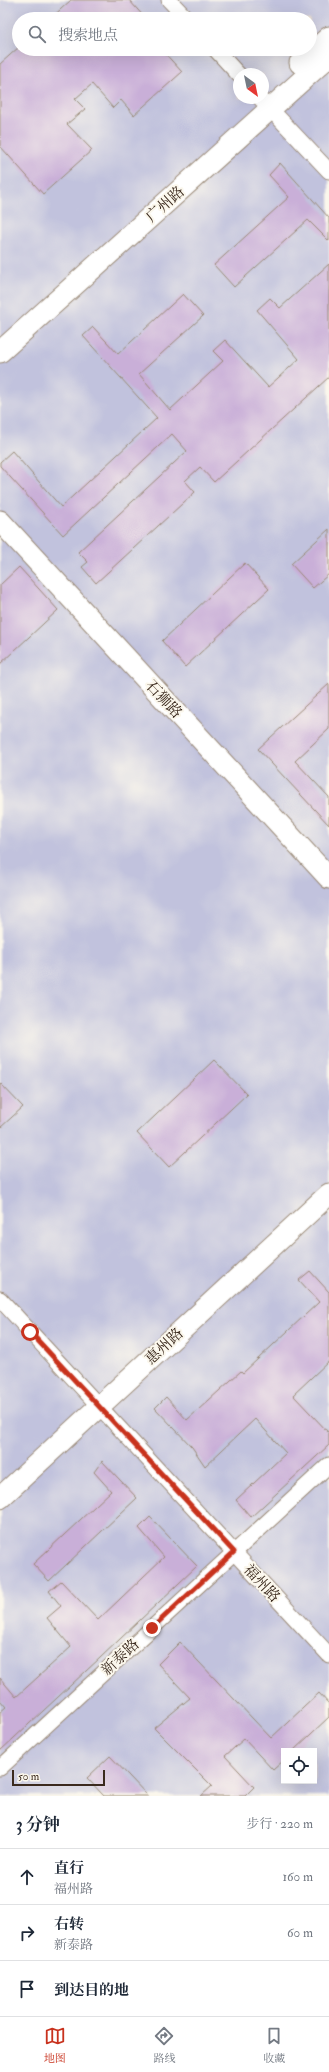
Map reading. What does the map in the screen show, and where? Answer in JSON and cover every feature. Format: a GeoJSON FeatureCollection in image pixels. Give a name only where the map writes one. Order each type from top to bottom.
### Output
{"type":"FeatureCollection","features":[{"type":"Feature","properties":{"kind":"street"},"geometry":{"type":"LineString","coordinates":[[169,0],[180,12]]}},
{"type":"Feature","properties":{"kind":"street","name":"广州路"},"geometry":{"type":"LineString","coordinates":[[317,48],[329,37]]}},
{"type":"Feature","properties":{"kind":"street"},"geometry":{"type":"LineString","coordinates":[[221,56],[233,68]]}},
{"type":"Feature","properties":{"kind":"street","name":"广州路"},"geometry":{"type":"LineString","coordinates":[[269,94],[309,56]]}},
{"type":"Feature","properties":{"kind":"street","name":"广州路"},"geometry":{"type":"LineString","coordinates":[[269,96],[329,56]]}},
{"type":"Feature","properties":{"kind":"street","name":"广州路"},"geometry":{"type":"LineString","coordinates":[[0,332],[258,104]]}},
{"type":"Feature","properties":{"kind":"street","name":"广州路"},"geometry":{"type":"LineString","coordinates":[[0,352],[259,104]]}},
{"type":"Feature","properties":{"kind":"street"},"geometry":{"type":"LineString","coordinates":[[267,104],[329,171]]}},
{"type":"Feature","properties":{"kind":"street","name":"石狮路"},"geometry":{"type":"LineString","coordinates":[[0,521],[329,878]]}},
{"type":"Feature","properties":{"kind":"street","name":"惠州路"},"geometry":{"type":"LineString","coordinates":[[0,1498],[329,1194]]}},
{"type":"Feature","properties":{"kind":"street","name":"福州路"},"geometry":{"type":"LineString","coordinates":[[0,1299],[329,1655]]}},
{"type":"Feature","properties":{"kind":"street","name":"新泰路"},"geometry":{"type":"LineString","coordinates":[[0,1768],[329,1465]]}},
{"type":"Feature","properties":{"kind":"shaded area"},"geometry":{"type":"Polygon","coordinates":[[[0,0],[329,0],[329,1796],[0,1796],[0,0]]]}},
{"type":"Feature","properties":{"kind":"building"},"geometry":{"type":"Polygon","coordinates":[[[71,0],[129,0],[140,12],[58,12],[71,0]]]}},
{"type":"Feature","properties":{"kind":"building"},"geometry":{"type":"Polygon","coordinates":[[[12,53],[12,56],[167,56],[182,72],[134,115],[121,100],[113,108],[92,84],[75,99],[85,109],[67,124],[92,150],[43,194],[0,146],[0,64],[12,53]]]}},
{"type":"Feature","properties":{"kind":"building"},"geometry":{"type":"Polygon","coordinates":[[[280,163],[329,218],[329,241],[308,220],[234,287],[214,265],[289,197],[269,175],[280,163]]]}},
{"type":"Feature","properties":{"kind":"building"},"geometry":{"type":"Polygon","coordinates":[[[329,264],[329,377],[214,482],[200,467],[185,481],[195,492],[96,583],[82,567],[88,562],[78,552],[187,451],[172,434],[63,535],[0,466],[0,462],[12,451],[61,507],[157,418],[83,336],[93,327],[118,354],[183,294],[203,316],[139,374],[170,410],[223,361],[213,351],[225,340],[268,387],[299,359],[257,310],[270,298],[280,308],[329,264]]]}},
{"type":"Feature","properties":{"kind":"building"},"geometry":{"type":"Polygon","coordinates":[[[329,529],[329,574],[313,588],[291,564],[329,529]]]}},
{"type":"Feature","properties":{"kind":"building"},"geometry":{"type":"Polygon","coordinates":[[[245,563],[269,589],[185,667],[162,641],[245,563]]]}},
{"type":"Feature","properties":{"kind":"building"},"geometry":{"type":"Polygon","coordinates":[[[19,567],[58,610],[0,664],[0,585],[19,567]]]}},
{"type":"Feature","properties":{"kind":"building"},"geometry":{"type":"Polygon","coordinates":[[[329,684],[329,729],[295,761],[329,797],[329,825],[258,749],[329,684]]]}},
{"type":"Feature","properties":{"kind":"building"},"geometry":{"type":"Polygon","coordinates":[[[214,1060],[247,1094],[169,1167],[137,1133],[214,1060]]]}},
{"type":"Feature","properties":{"kind":"building"},"geometry":{"type":"Polygon","coordinates":[[[0,1083],[23,1107],[0,1128],[0,1083]]]}},
{"type":"Feature","properties":{"kind":"building"},"geometry":{"type":"Polygon","coordinates":[[[310,1271],[329,1292],[329,1361],[293,1395],[329,1433],[329,1445],[251,1517],[236,1500],[286,1453],[255,1419],[205,1466],[192,1447],[155,1408],[166,1397],[187,1420],[241,1371],[243,1373],[319,1302],[299,1280],[310,1271]]]}},
{"type":"Feature","properties":{"kind":"building"},"geometry":{"type":"Polygon","coordinates":[[[102,1461],[137,1498],[49,1581],[33,1564],[111,1491],[94,1472],[102,1461]]]}},
{"type":"Feature","properties":{"kind":"building"},"geometry":{"type":"Polygon","coordinates":[[[150,1517],[197,1566],[0,1751],[0,1712],[6,1707],[0,1700],[0,1678],[16,1697],[71,1647],[47,1618],[61,1606],[49,1591],[61,1581],[98,1620],[164,1557],[139,1528],[150,1517]]]}},
{"type":"Feature","properties":{"kind":"building"},"geometry":{"type":"Polygon","coordinates":[[[180,1642],[271,1738],[319,1693],[329,1704],[329,1717],[296,1748],[281,1748],[281,1763],[273,1770],[244,1739],[225,1756],[254,1787],[245,1796],[201,1796],[212,1786],[154,1728],[190,1698],[158,1664],[180,1642]]]}},
{"type":"Feature","properties":{"kind":"building"},"geometry":{"type":"Polygon","coordinates":[[[110,1756],[148,1796],[104,1796],[87,1778],[110,1756]]]}},
{"type":"Feature","properties":{"kind":"route"},"geometry":{"type":"LineString","coordinates":[[30,1332],[234,1552],[152,1628]]}}]}
